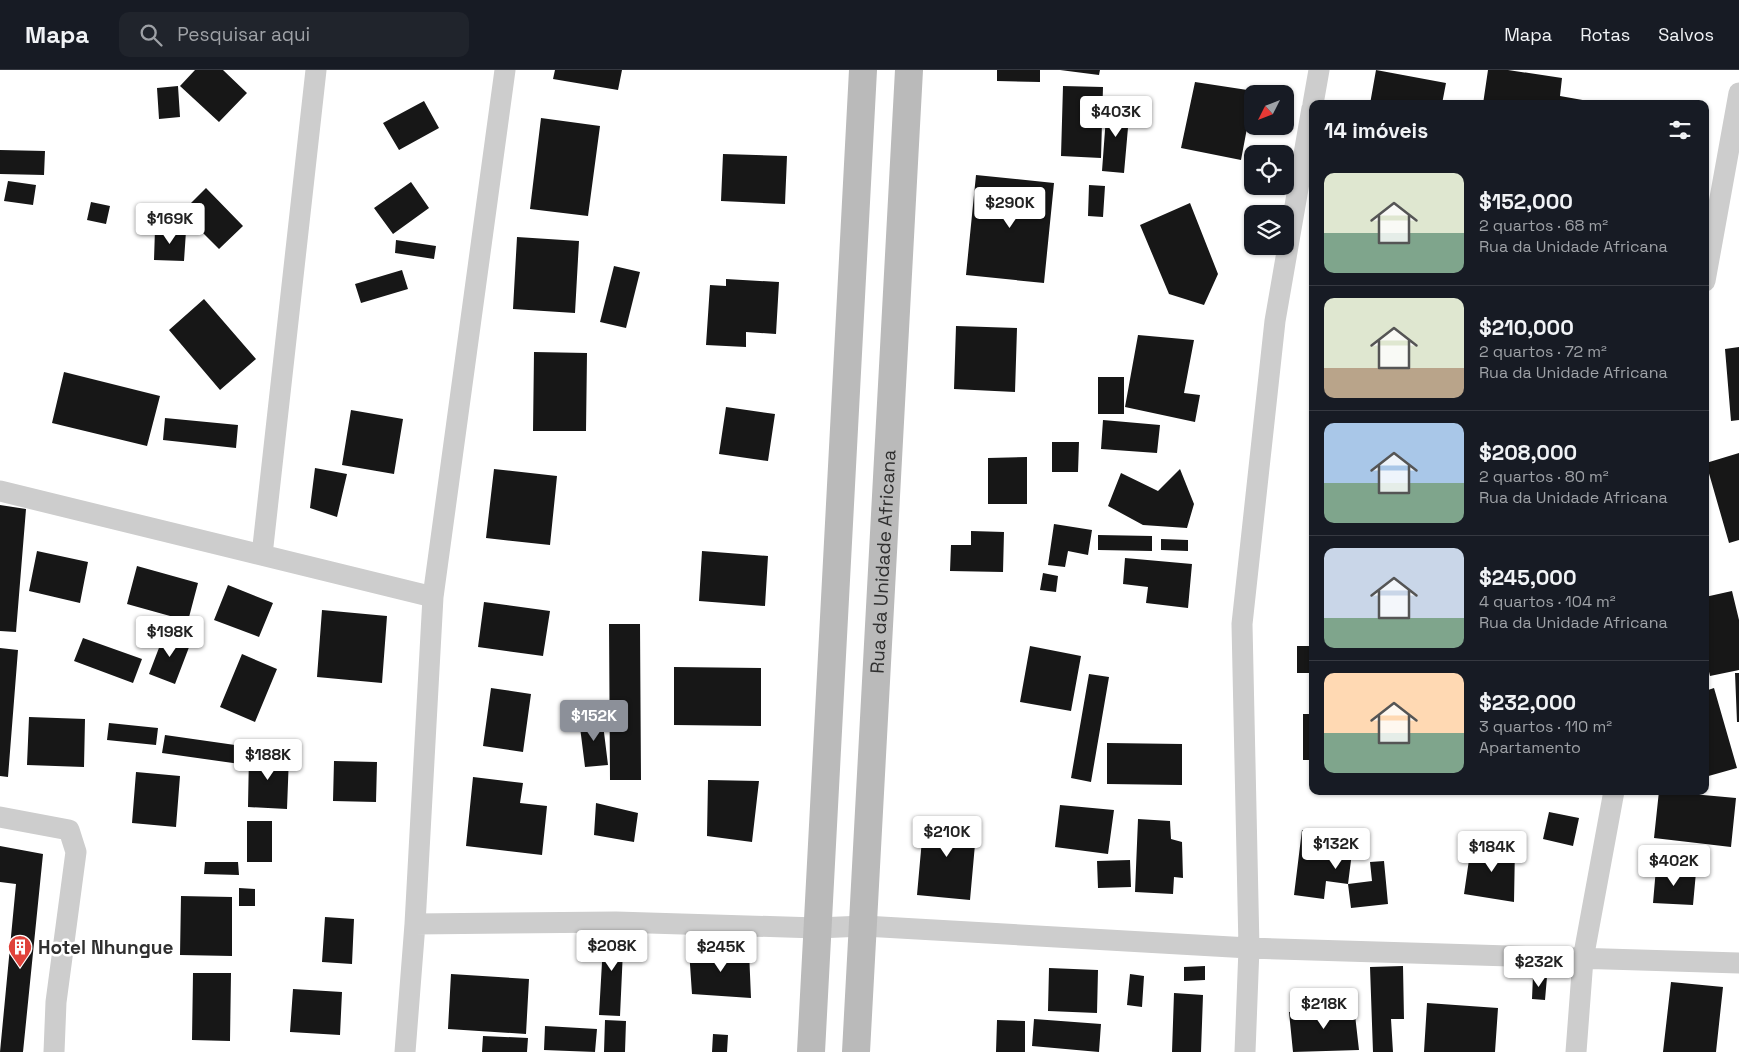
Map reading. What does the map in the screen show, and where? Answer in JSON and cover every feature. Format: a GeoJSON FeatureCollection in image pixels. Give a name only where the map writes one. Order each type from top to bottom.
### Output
{"type":"FeatureCollection","features":[{"type":"Feature","properties":{"kind":"street"},"geometry":{"type":"LineString","coordinates":[[262,554],[316,70]]}},
{"type":"Feature","properties":{"kind":"street"},"geometry":{"type":"LineString","coordinates":[[405,1052],[415,924],[433,597],[505,70]]}},
{"type":"Feature","properties":{"kind":"street"},"geometry":{"type":"LineString","coordinates":[[811,1052],[863,70]]}},
{"type":"Feature","properties":{"kind":"street","name":"Rua da Unidade Africana"},"geometry":{"type":"LineString","coordinates":[[856,1052],[909,70]]}},
{"type":"Feature","properties":{"kind":"street"},"geometry":{"type":"LineString","coordinates":[[1314,100],[1319,70]]}},
{"type":"Feature","properties":{"kind":"street"},"geometry":{"type":"LineString","coordinates":[[1709,262],[1735,135],[1739,93]]}},
{"type":"Feature","properties":{"kind":"street"},"geometry":{"type":"LineString","coordinates":[[1245,1052],[1249,948],[1242,624],[1274,321],[1309,125]]}},
{"type":"Feature","properties":{"kind":"street"},"geometry":{"type":"LineString","coordinates":[[0,491],[433,597]]}},
{"type":"Feature","properties":{"kind":"street"},"geometry":{"type":"LineString","coordinates":[[1576,1052],[1583,959],[1613,795]]}},
{"type":"Feature","properties":{"kind":"street"},"geometry":{"type":"LineString","coordinates":[[0,817],[69,830],[76,852],[56,1002],[54,1052]]}},
{"type":"Feature","properties":{"kind":"street"},"geometry":{"type":"LineString","coordinates":[[415,924],[616,922],[817,928],[864,926],[1249,948],[1739,963]]}},
{"type":"Feature","properties":{"kind":"building"},"geometry":{"type":"Polygon","coordinates":[[[195,70],[223,70],[247,93],[219,122],[180,86],[195,70]]]}},
{"type":"Feature","properties":{"kind":"building"},"geometry":{"type":"Polygon","coordinates":[[[555,70],[622,70],[618,90],[553,79],[555,70]]]}},
{"type":"Feature","properties":{"kind":"building"},"geometry":{"type":"Polygon","coordinates":[[[997,70],[1040,70],[1040,82],[997,81],[997,70]]]}},
{"type":"Feature","properties":{"kind":"building"},"geometry":{"type":"Polygon","coordinates":[[[1060,70],[1100,70],[1099,75],[1060,70]]]}},
{"type":"Feature","properties":{"kind":"building"},"geometry":{"type":"Polygon","coordinates":[[[1376,70],[1446,83],[1443,100],[1371,100],[1376,70]]]}},
{"type":"Feature","properties":{"kind":"building"},"geometry":{"type":"Polygon","coordinates":[[[1488,70],[1508,70],[1562,78],[1560,96],[1582,100],[1484,100],[1488,70]]]}},
{"type":"Feature","properties":{"kind":"building"},"geometry":{"type":"Polygon","coordinates":[[[1195,82],[1244,89],[1244,135],[1246,135],[1241,160],[1181,148],[1195,82]]]}},
{"type":"Feature","properties":{"kind":"building"},"geometry":{"type":"Polygon","coordinates":[[[178,86],[180,117],[159,119],[157,88],[178,86]]]}},
{"type":"Feature","properties":{"kind":"building"},"geometry":{"type":"Polygon","coordinates":[[[1063,86],[1103,87],[1101,158],[1061,156],[1063,86]]]}},
{"type":"Feature","properties":{"kind":"building"},"geometry":{"type":"Polygon","coordinates":[[[424,101],[439,128],[399,150],[383,123],[424,101]]]}},
{"type":"Feature","properties":{"kind":"building"},"geometry":{"type":"Polygon","coordinates":[[[1107,103],[1130,105],[1124,173],[1102,171],[1107,103]]]}},
{"type":"Feature","properties":{"kind":"building"},"geometry":{"type":"Polygon","coordinates":[[[541,118],[600,126],[588,216],[530,209],[541,118]]]}},
{"type":"Feature","properties":{"kind":"building"},"geometry":{"type":"Polygon","coordinates":[[[0,150],[45,151],[44,175],[0,174],[0,150]]]}},
{"type":"Feature","properties":{"kind":"building"},"geometry":{"type":"Polygon","coordinates":[[[723,154],[787,156],[785,204],[721,201],[723,154]]]}},
{"type":"Feature","properties":{"kind":"building"},"geometry":{"type":"Polygon","coordinates":[[[976,175],[1054,183],[1044,283],[966,275],[976,175]]]}},
{"type":"Feature","properties":{"kind":"building"},"geometry":{"type":"Polygon","coordinates":[[[8,181],[36,185],[33,205],[4,201],[8,181]]]}},
{"type":"Feature","properties":{"kind":"building"},"geometry":{"type":"Polygon","coordinates":[[[411,182],[429,208],[393,234],[374,208],[411,182]]]}},
{"type":"Feature","properties":{"kind":"building"},"geometry":{"type":"Polygon","coordinates":[[[1089,185],[1105,186],[1103,217],[1088,216],[1089,185]]]}},
{"type":"Feature","properties":{"kind":"building"},"geometry":{"type":"Polygon","coordinates":[[[206,188],[243,226],[219,249],[182,212],[206,188]]]}},
{"type":"Feature","properties":{"kind":"building"},"geometry":{"type":"Polygon","coordinates":[[[91,202],[110,206],[106,224],[87,220],[91,202]]]}},
{"type":"Feature","properties":{"kind":"building"},"geometry":{"type":"Polygon","coordinates":[[[1190,203],[1218,274],[1204,305],[1169,294],[1140,225],[1190,203]]]}},
{"type":"Feature","properties":{"kind":"building"},"geometry":{"type":"Polygon","coordinates":[[[155,229],[186,231],[184,261],[154,260],[155,229]]]}},
{"type":"Feature","properties":{"kind":"building"},"geometry":{"type":"Polygon","coordinates":[[[517,237],[579,241],[575,313],[513,309],[517,237]]]}},
{"type":"Feature","properties":{"kind":"building"},"geometry":{"type":"Polygon","coordinates":[[[396,240],[436,246],[434,259],[395,253],[396,240]]]}},
{"type":"Feature","properties":{"kind":"building"},"geometry":{"type":"Polygon","coordinates":[[[614,266],[640,272],[626,328],[600,322],[614,266]]]}},
{"type":"Feature","properties":{"kind":"building"},"geometry":{"type":"Polygon","coordinates":[[[402,270],[408,289],[361,303],[355,284],[402,270]]]}},
{"type":"Feature","properties":{"kind":"building"},"geometry":{"type":"Polygon","coordinates":[[[726,279],[779,282],[776,334],[746,332],[746,347],[706,345],[710,285],[726,286],[726,279]]]}},
{"type":"Feature","properties":{"kind":"building"},"geometry":{"type":"Polygon","coordinates":[[[204,299],[256,359],[220,390],[169,330],[204,299]]]}},
{"type":"Feature","properties":{"kind":"building"},"geometry":{"type":"Polygon","coordinates":[[[956,326],[1017,328],[1015,392],[954,389],[956,326]]]}},
{"type":"Feature","properties":{"kind":"building"},"geometry":{"type":"Polygon","coordinates":[[[1138,335],[1194,340],[1184,393],[1200,395],[1195,422],[1125,407],[1138,335]]]}},
{"type":"Feature","properties":{"kind":"building"},"geometry":{"type":"Polygon","coordinates":[[[1739,347],[1739,420],[1731,421],[1725,349],[1739,347]]]}},
{"type":"Feature","properties":{"kind":"building"},"geometry":{"type":"Polygon","coordinates":[[[534,352],[587,353],[586,431],[533,431],[534,352]]]}},
{"type":"Feature","properties":{"kind":"building"},"geometry":{"type":"Polygon","coordinates":[[[64,372],[160,396],[147,446],[52,423],[64,372]]]}},
{"type":"Feature","properties":{"kind":"building"},"geometry":{"type":"Polygon","coordinates":[[[1098,377],[1124,377],[1124,414],[1098,414],[1098,377]]]}},
{"type":"Feature","properties":{"kind":"building"},"geometry":{"type":"Polygon","coordinates":[[[726,407],[775,414],[768,461],[719,454],[726,407]]]}},
{"type":"Feature","properties":{"kind":"building"},"geometry":{"type":"Polygon","coordinates":[[[351,410],[403,419],[394,474],[342,465],[351,410]]]}},
{"type":"Feature","properties":{"kind":"building"},"geometry":{"type":"Polygon","coordinates":[[[165,418],[238,425],[236,448],[163,440],[165,418]]]}},
{"type":"Feature","properties":{"kind":"building"},"geometry":{"type":"Polygon","coordinates":[[[1103,420],[1160,425],[1157,453],[1101,449],[1103,420]]]}},
{"type":"Feature","properties":{"kind":"building"},"geometry":{"type":"Polygon","coordinates":[[[1052,442],[1079,442],[1078,472],[1052,472],[1052,442]]]}},
{"type":"Feature","properties":{"kind":"building"},"geometry":{"type":"Polygon","coordinates":[[[1739,453],[1739,540],[1729,543],[1709,473],[1709,462],[1739,453]]]}},
{"type":"Feature","properties":{"kind":"building"},"geometry":{"type":"Polygon","coordinates":[[[1027,457],[1027,504],[988,504],[988,458],[1027,457]]]}},
{"type":"Feature","properties":{"kind":"building"},"geometry":{"type":"Polygon","coordinates":[[[315,468],[347,474],[337,517],[310,508],[315,468]]]}},
{"type":"Feature","properties":{"kind":"building"},"geometry":{"type":"Polygon","coordinates":[[[494,469],[557,476],[550,545],[486,538],[494,469]]]}},
{"type":"Feature","properties":{"kind":"building"},"geometry":{"type":"Polygon","coordinates":[[[1180,469],[1194,504],[1187,528],[1143,525],[1108,506],[1121,473],[1158,491],[1180,469]]]}},
{"type":"Feature","properties":{"kind":"building"},"geometry":{"type":"Polygon","coordinates":[[[0,505],[26,509],[16,632],[0,631],[0,505]]]}},
{"type":"Feature","properties":{"kind":"building"},"geometry":{"type":"Polygon","coordinates":[[[1054,524],[1092,530],[1088,555],[1068,551],[1065,567],[1048,565],[1054,524]]]}},
{"type":"Feature","properties":{"kind":"building"},"geometry":{"type":"Polygon","coordinates":[[[971,531],[1004,532],[1003,572],[950,571],[951,545],[971,545],[971,531]]]}},
{"type":"Feature","properties":{"kind":"building"},"geometry":{"type":"Polygon","coordinates":[[[1098,535],[1152,536],[1152,551],[1098,550],[1098,535]]]}},
{"type":"Feature","properties":{"kind":"building"},"geometry":{"type":"Polygon","coordinates":[[[1161,539],[1188,540],[1188,551],[1161,550],[1161,539]]]}},
{"type":"Feature","properties":{"kind":"building"},"geometry":{"type":"Polygon","coordinates":[[[37,551],[88,562],[80,603],[29,591],[37,551]]]}},
{"type":"Feature","properties":{"kind":"building"},"geometry":{"type":"Polygon","coordinates":[[[702,551],[768,556],[765,606],[699,601],[702,551]]]}},
{"type":"Feature","properties":{"kind":"building"},"geometry":{"type":"Polygon","coordinates":[[[1125,558],[1192,564],[1188,608],[1146,603],[1148,587],[1123,584],[1125,558]]]}},
{"type":"Feature","properties":{"kind":"building"},"geometry":{"type":"Polygon","coordinates":[[[137,566],[198,583],[188,621],[127,604],[137,566]]]}},
{"type":"Feature","properties":{"kind":"building"},"geometry":{"type":"Polygon","coordinates":[[[1043,573],[1058,576],[1056,592],[1040,590],[1043,573]]]}},
{"type":"Feature","properties":{"kind":"building"},"geometry":{"type":"Polygon","coordinates":[[[228,585],[273,603],[259,637],[214,620],[228,585]]]}},
{"type":"Feature","properties":{"kind":"building"},"geometry":{"type":"Polygon","coordinates":[[[1732,591],[1739,620],[1739,670],[1710,676],[1709,672],[1709,596],[1732,591]]]}},
{"type":"Feature","properties":{"kind":"building"},"geometry":{"type":"Polygon","coordinates":[[[484,602],[550,611],[543,656],[478,647],[484,602]]]}},
{"type":"Feature","properties":{"kind":"building"},"geometry":{"type":"Polygon","coordinates":[[[322,610],[387,616],[382,683],[317,677],[322,610]]]}},
{"type":"Feature","properties":{"kind":"building"},"geometry":{"type":"Polygon","coordinates":[[[609,624],[640,624],[641,780],[610,780],[609,624]]]}},
{"type":"Feature","properties":{"kind":"building"},"geometry":{"type":"Polygon","coordinates":[[[165,632],[191,642],[175,684],[149,674],[165,632]]]}},
{"type":"Feature","properties":{"kind":"building"},"geometry":{"type":"Polygon","coordinates":[[[83,638],[142,659],[133,683],[74,661],[83,638]]]}},
{"type":"Feature","properties":{"kind":"building"},"geometry":{"type":"Polygon","coordinates":[[[1030,646],[1081,656],[1071,711],[1020,702],[1030,646]]]}},
{"type":"Feature","properties":{"kind":"building"},"geometry":{"type":"Polygon","coordinates":[[[1297,646],[1309,646],[1309,673],[1297,673],[1297,646]]]}},
{"type":"Feature","properties":{"kind":"building"},"geometry":{"type":"Polygon","coordinates":[[[0,648],[18,650],[8,777],[0,776],[0,648]]]}},
{"type":"Feature","properties":{"kind":"building"},"geometry":{"type":"Polygon","coordinates":[[[242,654],[277,669],[255,722],[220,707],[242,654]]]}},
{"type":"Feature","properties":{"kind":"building"},"geometry":{"type":"Polygon","coordinates":[[[674,667],[761,668],[761,726],[674,725],[674,667]]]}},
{"type":"Feature","properties":{"kind":"building"},"geometry":{"type":"Polygon","coordinates":[[[1735,673],[1739,673],[1739,722],[1737,722],[1735,673]]]}},
{"type":"Feature","properties":{"kind":"building"},"geometry":{"type":"Polygon","coordinates":[[[1089,674],[1109,677],[1091,782],[1071,778],[1089,674]]]}},
{"type":"Feature","properties":{"kind":"building"},"geometry":{"type":"Polygon","coordinates":[[[491,688],[531,694],[523,752],[483,746],[491,688]]]}},
{"type":"Feature","properties":{"kind":"building"},"geometry":{"type":"Polygon","coordinates":[[[1714,688],[1737,768],[1709,776],[1709,690],[1714,688]]]}},
{"type":"Feature","properties":{"kind":"building"},"geometry":{"type":"Polygon","coordinates":[[[1303,714],[1309,714],[1309,760],[1303,760],[1303,714]]]}},
{"type":"Feature","properties":{"kind":"building"},"geometry":{"type":"Polygon","coordinates":[[[602,716],[608,765],[585,767],[579,719],[602,716]]]}},
{"type":"Feature","properties":{"kind":"building"},"geometry":{"type":"Polygon","coordinates":[[[29,717],[85,719],[84,767],[27,765],[29,717]]]}},
{"type":"Feature","properties":{"kind":"building"},"geometry":{"type":"Polygon","coordinates":[[[109,723],[158,728],[156,745],[107,740],[109,723]]]}},
{"type":"Feature","properties":{"kind":"building"},"geometry":{"type":"Polygon","coordinates":[[[165,735],[242,746],[240,764],[162,753],[165,735]]]}},
{"type":"Feature","properties":{"kind":"building"},"geometry":{"type":"Polygon","coordinates":[[[1107,743],[1182,744],[1182,785],[1107,784],[1107,743]]]}},
{"type":"Feature","properties":{"kind":"building"},"geometry":{"type":"Polygon","coordinates":[[[249,754],[289,756],[287,809],[248,807],[249,754]]]}},
{"type":"Feature","properties":{"kind":"building"},"geometry":{"type":"Polygon","coordinates":[[[334,761],[377,762],[376,802],[333,801],[334,761]]]}},
{"type":"Feature","properties":{"kind":"building"},"geometry":{"type":"Polygon","coordinates":[[[136,772],[180,776],[176,827],[132,823],[136,772]]]}},
{"type":"Feature","properties":{"kind":"building"},"geometry":{"type":"Polygon","coordinates":[[[473,777],[523,783],[520,803],[547,806],[542,855],[466,846],[473,777]]]}},
{"type":"Feature","properties":{"kind":"building"},"geometry":{"type":"Polygon","coordinates":[[[708,780],[759,781],[752,842],[707,836],[708,780]]]}},
{"type":"Feature","properties":{"kind":"building"},"geometry":{"type":"Polygon","coordinates":[[[1659,795],[1703,795],[1736,798],[1731,847],[1654,838],[1659,795]]]}},
{"type":"Feature","properties":{"kind":"building"},"geometry":{"type":"Polygon","coordinates":[[[596,803],[638,813],[634,842],[594,835],[596,803]]]}},
{"type":"Feature","properties":{"kind":"building"},"geometry":{"type":"Polygon","coordinates":[[[1060,805],[1114,810],[1108,854],[1055,847],[1060,805]]]}},
{"type":"Feature","properties":{"kind":"building"},"geometry":{"type":"Polygon","coordinates":[[[1549,812],[1579,818],[1573,846],[1543,839],[1549,812]]]}},
{"type":"Feature","properties":{"kind":"building"},"geometry":{"type":"Polygon","coordinates":[[[924,817],[977,822],[970,900],[917,895],[924,817]]]}},
{"type":"Feature","properties":{"kind":"building"},"geometry":{"type":"Polygon","coordinates":[[[1138,819],[1170,821],[1171,839],[1182,842],[1183,878],[1174,877],[1173,894],[1135,892],[1138,819]]]}},
{"type":"Feature","properties":{"kind":"building"},"geometry":{"type":"Polygon","coordinates":[[[247,821],[272,821],[272,862],[247,862],[247,821]]]}},
{"type":"Feature","properties":{"kind":"building"},"geometry":{"type":"Polygon","coordinates":[[[1302,830],[1354,837],[1348,884],[1326,881],[1324,899],[1294,895],[1302,830]]]}},
{"type":"Feature","properties":{"kind":"building","name":"Hotel Nhungue"},"geometry":{"type":"Polygon","coordinates":[[[0,846],[43,854],[23,1052],[0,1052],[16,884],[0,882],[0,846]]]}},
{"type":"Feature","properties":{"kind":"building"},"geometry":{"type":"Polygon","coordinates":[[[1471,846],[1515,846],[1514,902],[1464,894],[1471,846]]]}},
{"type":"Feature","properties":{"kind":"building"},"geometry":{"type":"Polygon","coordinates":[[[1130,860],[1131,887],[1098,888],[1097,861],[1130,860]]]}},
{"type":"Feature","properties":{"kind":"building"},"geometry":{"type":"Polygon","coordinates":[[[1384,861],[1388,904],[1351,908],[1348,884],[1372,881],[1370,862],[1384,861]]]}},
{"type":"Feature","properties":{"kind":"building"},"geometry":{"type":"Polygon","coordinates":[[[205,862],[238,862],[239,875],[204,874],[205,862]]]}},
{"type":"Feature","properties":{"kind":"building"},"geometry":{"type":"Polygon","coordinates":[[[1656,868],[1696,872],[1693,905],[1653,903],[1656,868]]]}},
{"type":"Feature","properties":{"kind":"building"},"geometry":{"type":"Polygon","coordinates":[[[239,888],[255,889],[255,906],[239,906],[239,888]]]}},
{"type":"Feature","properties":{"kind":"building"},"geometry":{"type":"Polygon","coordinates":[[[181,896],[232,897],[232,956],[180,955],[181,896]]]}},
{"type":"Feature","properties":{"kind":"building"},"geometry":{"type":"Polygon","coordinates":[[[325,917],[354,919],[352,964],[322,962],[325,917]]]}},
{"type":"Feature","properties":{"kind":"building"},"geometry":{"type":"Polygon","coordinates":[[[604,927],[624,928],[620,1016],[599,1015],[604,927]]]}},
{"type":"Feature","properties":{"kind":"building"},"geometry":{"type":"Polygon","coordinates":[[[689,950],[749,951],[751,998],[692,994],[689,950]]]}},
{"type":"Feature","properties":{"kind":"building"},"geometry":{"type":"Polygon","coordinates":[[[1205,966],[1205,980],[1184,981],[1184,967],[1205,966]]]}},
{"type":"Feature","properties":{"kind":"building"},"geometry":{"type":"Polygon","coordinates":[[[1403,966],[1404,1019],[1391,1019],[1393,1052],[1373,1052],[1370,967],[1403,966]]]}},
{"type":"Feature","properties":{"kind":"building"},"geometry":{"type":"Polygon","coordinates":[[[1049,968],[1098,970],[1097,1013],[1048,1011],[1049,968]]]}},
{"type":"Feature","properties":{"kind":"building"},"geometry":{"type":"Polygon","coordinates":[[[193,973],[231,973],[230,1041],[192,1040],[193,973]]]}},
{"type":"Feature","properties":{"kind":"building"},"geometry":{"type":"Polygon","coordinates":[[[451,974],[529,979],[526,1034],[448,1029],[451,974]]]}},
{"type":"Feature","properties":{"kind":"building"},"geometry":{"type":"Polygon","coordinates":[[[1130,974],[1144,976],[1142,1007],[1127,1005],[1130,974]]]}},
{"type":"Feature","properties":{"kind":"building"},"geometry":{"type":"Polygon","coordinates":[[[1533,975],[1547,977],[1545,1000],[1532,999],[1533,975]]]}},
{"type":"Feature","properties":{"kind":"building"},"geometry":{"type":"Polygon","coordinates":[[[1671,982],[1723,987],[1716,1052],[1663,1052],[1671,982]]]}},
{"type":"Feature","properties":{"kind":"building"},"geometry":{"type":"Polygon","coordinates":[[[293,989],[342,992],[340,1035],[290,1032],[293,989]]]}},
{"type":"Feature","properties":{"kind":"building"},"geometry":{"type":"Polygon","coordinates":[[[1174,993],[1203,995],[1201,1052],[1172,1052],[1174,993]]]}},
{"type":"Feature","properties":{"kind":"building"},"geometry":{"type":"Polygon","coordinates":[[[1427,1003],[1498,1008],[1495,1052],[1424,1052],[1427,1003]]]}},
{"type":"Feature","properties":{"kind":"building"},"geometry":{"type":"Polygon","coordinates":[[[1354,1006],[1359,1050],[1293,1052],[1289,1012],[1354,1006]]]}},
{"type":"Feature","properties":{"kind":"building"},"geometry":{"type":"Polygon","coordinates":[[[1034,1019],[1101,1024],[1099,1052],[1032,1046],[1034,1019]]]}},
{"type":"Feature","properties":{"kind":"building"},"geometry":{"type":"Polygon","coordinates":[[[605,1020],[626,1021],[625,1052],[604,1052],[605,1020]]]}},
{"type":"Feature","properties":{"kind":"building"},"geometry":{"type":"Polygon","coordinates":[[[997,1020],[1025,1021],[1025,1052],[996,1052],[997,1020]]]}},
{"type":"Feature","properties":{"kind":"building"},"geometry":{"type":"Polygon","coordinates":[[[545,1026],[597,1029],[595,1052],[544,1050],[545,1026]]]}},
{"type":"Feature","properties":{"kind":"building"},"geometry":{"type":"Polygon","coordinates":[[[713,1034],[728,1035],[727,1052],[712,1052],[713,1034]]]}},
{"type":"Feature","properties":{"kind":"building"},"geometry":{"type":"Polygon","coordinates":[[[483,1036],[528,1038],[527,1052],[482,1052],[483,1036]]]}},
{"type":"Feature","properties":{"kind":"place","name":"Hotel Nhungue"},"geometry":{"type":"Point","coordinates":[20,968]}}]}
